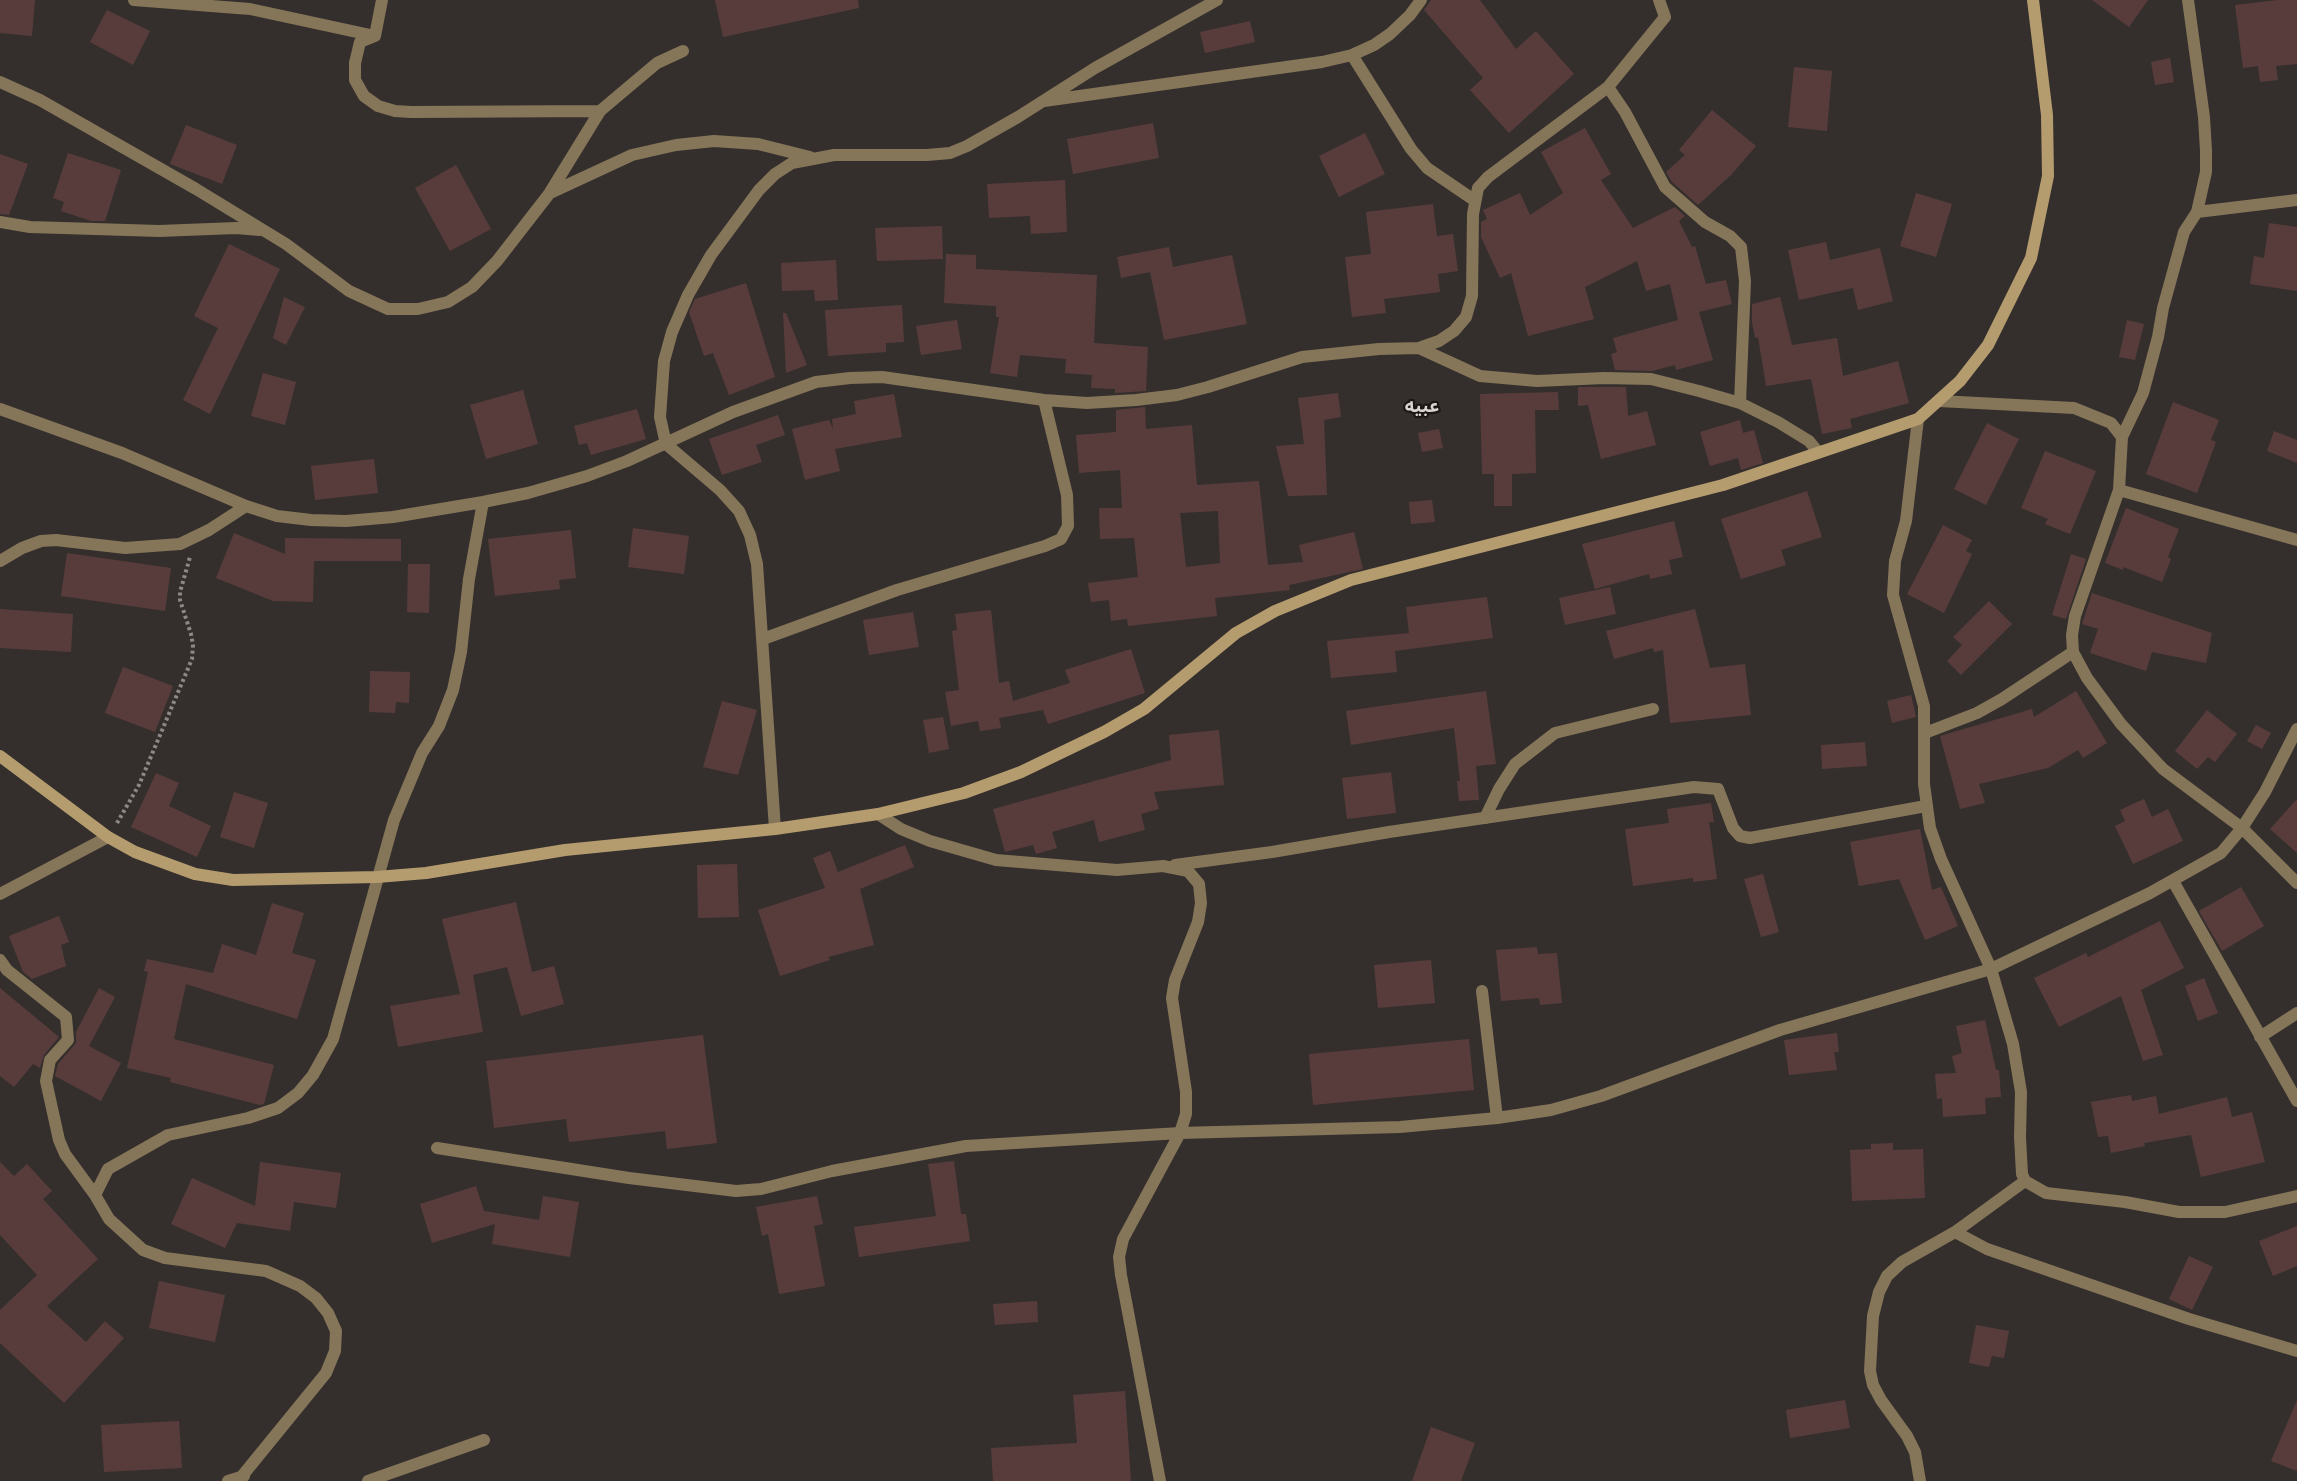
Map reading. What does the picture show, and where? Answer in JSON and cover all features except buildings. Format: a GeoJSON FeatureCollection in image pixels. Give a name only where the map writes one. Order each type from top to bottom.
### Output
{"type":"FeatureCollection","features":[{"type":"Feature","properties":{"kind":"main road"},"geometry":{"type":"LineString","coordinates":[[0,756],[108,837],[145,856],[195,874],[233,880],[377,877],[426,873],[565,850],[775,829],[878,814],[976,789],[1021,772],[1144,710],[1236,633],[1275,612],[1351,580],[1723,485],[1918,419],[1959,381],[1988,345],[2027,267],[2034,247],[2048,176],[2047,115],[2033,0]]}},
{"type":"Feature","properties":{"kind":"street"},"geometry":{"type":"LineString","coordinates":[[134,0],[250,9],[375,36]]}},
{"type":"Feature","properties":{"kind":"street"},"geometry":{"type":"LineString","coordinates":[[375,36],[382,0]]}},
{"type":"Feature","properties":{"kind":"street"},"geometry":{"type":"LineString","coordinates":[[775,829],[757,564],[750,535],[738,511],[720,490],[666,444],[660,417],[664,360],[672,332],[688,295],[711,255],[767,182],[792,163],[814,158],[950,153],[989,134],[1105,62],[1217,0]]}},
{"type":"Feature","properties":{"kind":"street"},"geometry":{"type":"LineString","coordinates":[[1040,101],[1322,62],[1352,55],[1374,45],[1390,34],[1410,15],[1421,0]]}},
{"type":"Feature","properties":{"kind":"street"},"geometry":{"type":"LineString","coordinates":[[0,409],[112,449],[246,506],[277,516],[346,521],[393,517],[483,502],[528,493],[587,476],[666,444],[733,412],[816,382],[882,377],[1044,400],[1087,403],[1177,395],[1302,357],[1419,348],[1438,341],[1454,331],[1466,316],[1472,296],[1474,200],[1478,188],[1488,177],[1608,87],[1665,17],[1659,0]]}},
{"type":"Feature","properties":{"kind":"street"},"geometry":{"type":"LineString","coordinates":[[2188,0],[2204,117],[2206,172],[2197,212],[2184,232],[2143,393],[2122,437],[2119,490],[2075,616],[2072,635],[2073,652],[2087,678],[2121,724],[2163,769],[2242,828],[2297,883]]}},
{"type":"Feature","properties":{"kind":"street"},"geometry":{"type":"LineString","coordinates":[[375,36],[360,42],[354,80],[364,96],[378,106],[395,111],[411,112],[600,111]]}},
{"type":"Feature","properties":{"kind":"street"},"geometry":{"type":"LineString","coordinates":[[0,82],[40,100],[109,137],[264,231],[349,291],[388,309],[418,309],[448,302],[472,287],[496,261],[549,194],[600,111],[657,63],[683,51]]}},
{"type":"Feature","properties":{"kind":"street"},"geometry":{"type":"LineString","coordinates":[[1352,55],[1411,149],[1427,168],[1474,200]]}},
{"type":"Feature","properties":{"kind":"street"},"geometry":{"type":"LineString","coordinates":[[1608,87],[1625,112],[1665,187],[1705,222],[1730,236],[1741,247],[1745,281],[1740,403]]}},
{"type":"Feature","properties":{"kind":"street"},"geometry":{"type":"LineString","coordinates":[[549,194],[632,155],[675,145],[714,141],[758,144],[814,158]]}},
{"type":"Feature","properties":{"kind":"street"},"geometry":{"type":"LineString","coordinates":[[2197,212],[2297,200]]}},
{"type":"Feature","properties":{"kind":"street"},"geometry":{"type":"LineString","coordinates":[[0,222],[30,227],[159,231],[236,228],[264,231]]}},
{"type":"Feature","properties":{"kind":"street"},"geometry":{"type":"LineString","coordinates":[[1419,348],[1480,376],[1537,381],[1604,378],[1651,379],[1740,403],[1801,436],[1818,452]]}},
{"type":"Feature","properties":{"kind":"street"},"geometry":{"type":"LineString","coordinates":[[763,639],[897,590],[1046,546],[1061,539],[1068,526],[1067,495],[1044,400]]}},
{"type":"Feature","properties":{"kind":"street"},"geometry":{"type":"LineString","coordinates":[[1939,401],[2074,408],[2111,423],[2122,437]]}},
{"type":"Feature","properties":{"kind":"street"},"geometry":{"type":"LineString","coordinates":[[1918,419],[1906,521],[1895,561],[1893,595],[1924,706],[1924,784],[1930,828],[1941,859],[1991,969],[2013,1044],[2021,1092],[2020,1137],[2022,1174],[2025,1181],[2046,1193],[2125,1202],[2179,1212],[2225,1212],[2297,1196]]}},
{"type":"Feature","properties":{"kind":"street"},"geometry":{"type":"LineString","coordinates":[[2119,490],[2297,540]]}},
{"type":"Feature","properties":{"kind":"street"},"geometry":{"type":"LineString","coordinates":[[95,1196],[108,1169],[140,1149],[168,1135],[258,1115],[278,1108],[298,1093],[313,1075],[333,1039],[394,820],[422,753],[439,726],[453,690],[483,502]]}},
{"type":"Feature","properties":{"kind":"street"},"geometry":{"type":"LineString","coordinates":[[0,561],[40,541],[57,540],[125,548],[180,543],[246,506]]}},
{"type":"Feature","properties":{"kind":"street"},"geometry":{"type":"LineString","coordinates":[[1925,733],[1977,713],[2073,652]]}},
{"type":"Feature","properties":{"kind":"street"},"geometry":{"type":"LineString","coordinates":[[1485,818],[1498,789],[1515,764],[1555,733],[1653,710]]}},
{"type":"Feature","properties":{"kind":"street"},"geometry":{"type":"LineString","coordinates":[[437,1148],[618,1176],[736,1191],[761,1189],[832,1171],[966,1146],[1180,1133],[1400,1127],[1497,1118],[1551,1110],[1601,1096],[1780,1030],[1991,969],[2173,881],[2221,853],[2242,828],[2270,783],[2297,729]]}},
{"type":"Feature","properties":{"kind":"street"},"geometry":{"type":"LineString","coordinates":[[878,814],[901,829],[930,842],[996,860],[1118,870],[1272,852],[1706,786],[1718,789],[1733,828],[1740,836],[1750,838],[1926,806]]}},
{"type":"Feature","properties":{"kind":"street"},"geometry":{"type":"LineString","coordinates":[[0,894],[108,837]]}},
{"type":"Feature","properties":{"kind":"street"},"geometry":{"type":"LineString","coordinates":[[1160,1481],[1119,1257],[1123,1239],[1180,1133],[1186,1114],[1186,1092],[1172,998],[1175,980],[1198,922],[1202,903],[1199,884],[1188,871],[1163,866]]}},
{"type":"Feature","properties":{"kind":"street"},"geometry":{"type":"LineString","coordinates":[[2173,881],[2297,1101]]}},
{"type":"Feature","properties":{"kind":"street"},"geometry":{"type":"LineString","coordinates":[[0,960],[7,970],[66,1017],[68,1040],[50,1060],[46,1081],[59,1140],[65,1154],[109,1219],[142,1250],[165,1258],[266,1271],[300,1286],[316,1298],[328,1313],[336,1331],[335,1351],[326,1373],[241,1478],[228,1481]]}},
{"type":"Feature","properties":{"kind":"street"},"geometry":{"type":"LineString","coordinates":[[1482,991],[1497,1118]]}},
{"type":"Feature","properties":{"kind":"street"},"geometry":{"type":"LineString","coordinates":[[2260,1037],[2297,1013]]}},
{"type":"Feature","properties":{"kind":"street"},"geometry":{"type":"LineString","coordinates":[[1920,1481],[1915,1452],[1907,1436],[1881,1400],[1870,1371],[1873,1316],[1879,1292],[1887,1276],[1902,1262],[1955,1232],[2025,1181]]}},
{"type":"Feature","properties":{"kind":"street"},"geometry":{"type":"LineString","coordinates":[[1955,1232],[1987,1248],[2189,1319],[2297,1351]]}},
{"type":"Feature","properties":{"kind":"street"},"geometry":{"type":"LineString","coordinates":[[368,1481],[484,1440]]}},
{"type":"Feature","properties":{"kind":"path"},"geometry":{"type":"LineString","coordinates":[[108,837],[139,785],[192,659],[193,645],[180,600],[180,592],[196,536]]}},
{"type":"Feature","properties":{"kind":"district","name":"عبيه"},"geometry":{"type":"Point","coordinates":[1422,407]}}]}
